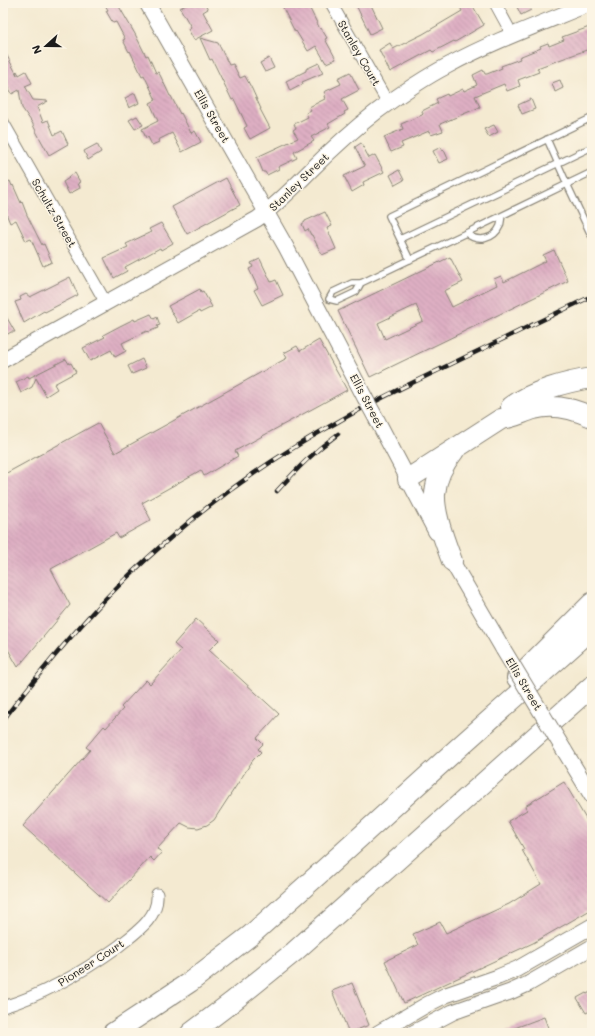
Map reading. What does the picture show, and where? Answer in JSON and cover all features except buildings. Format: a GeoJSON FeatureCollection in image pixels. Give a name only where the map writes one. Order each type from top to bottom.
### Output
{"type":"FeatureCollection","features":[{"type":"Feature","properties":{"kind":"highway"},"geometry":{"type":"LineString","coordinates":[[501,419],[504,413],[512,405],[530,396],[562,384],[592,378]]}},
{"type":"Feature","properties":{"kind":"highway"},"geometry":{"type":"LineString","coordinates":[[408,479],[501,419],[516,416],[536,408],[553,407],[575,410],[592,417]]}},
{"type":"Feature","properties":{"kind":"highway"},"geometry":{"type":"LineString","coordinates":[[452,561],[438,517],[435,495],[436,486],[442,471],[450,456],[457,448]]}},
{"type":"Feature","properties":{"kind":"highway"},"geometry":{"type":"LineString","coordinates":[[457,749],[468,730],[478,717],[592,603]]}},
{"type":"Feature","properties":{"kind":"highway"},"geometry":{"type":"LineString","coordinates":[[113,1033],[190,982],[251,936],[592,629]]}},
{"type":"Feature","properties":{"kind":"highway"},"geometry":{"type":"LineString","coordinates":[[191,1033],[294,952],[592,686]]}},
{"type":"Feature","properties":{"kind":"highway"},"geometry":{"type":"LineString","coordinates":[[570,706],[592,694]]}},
{"type":"Feature","properties":{"kind":"street","name":"Ellis Street"},"geometry":{"type":"LineString","coordinates":[[147,3],[295,263],[323,302],[365,398],[452,561],[503,649],[592,796]]}},
{"type":"Feature","properties":{"kind":"street","name":"Stanley Court"},"geometry":{"type":"LineString","coordinates":[[331,3],[388,103]]}},
{"type":"Feature","properties":{"kind":"street"},"geometry":{"type":"LineString","coordinates":[[495,3],[513,36]]}},
{"type":"Feature","properties":{"kind":"street","name":"Stanley Street"},"geometry":{"type":"LineString","coordinates":[[3,360],[242,228],[267,212],[358,126],[388,103],[447,65],[591,3]]}},
{"type":"Feature","properties":{"kind":"street","name":"Schultz Street"},"geometry":{"type":"LineString","coordinates":[[3,122],[106,303]]}},
{"type":"Feature","properties":{"kind":"street","name":"Pioneer Court"},"geometry":{"type":"LineString","coordinates":[[3,1007],[33,996],[83,971],[136,933],[147,922],[155,908],[157,894]]}},
{"type":"Feature","properties":{"kind":"street"},"geometry":{"type":"LineString","coordinates":[[386,1031],[428,1004],[446,995],[517,969],[592,926]]}},
{"type":"Feature","properties":{"kind":"street"},"geometry":{"type":"LineString","coordinates":[[414,1033],[456,1010],[528,984],[592,946]]}},
{"type":"Feature","properties":{"kind":"lane"},"geometry":{"type":"LineString","coordinates":[[410,260],[390,216],[589,119],[592,126]]}},
{"type":"Feature","properties":{"kind":"lane"},"geometry":{"type":"LineString","coordinates":[[546,139],[591,235],[592,234]]}},
{"type":"Feature","properties":{"kind":"lane"},"geometry":{"type":"LineString","coordinates":[[400,239],[592,147]]}},
{"type":"Feature","properties":{"kind":"lane"},"geometry":{"type":"LineString","coordinates":[[323,302],[333,292],[352,283],[361,283],[592,172]]}},
{"type":"Feature","properties":{"kind":"lane"},"geometry":{"type":"LineString","coordinates":[[466,233],[470,237],[479,240],[492,236],[500,226],[502,216]]}},
{"type":"Feature","properties":{"kind":"lane"},"geometry":{"type":"LineString","coordinates":[[323,302],[338,301],[356,292],[361,283]]}},
{"type":"Feature","properties":{"kind":"railway"},"geometry":{"type":"LineString","coordinates":[[3,720],[30,685],[89,616],[113,591],[176,533],[232,489],[292,448],[362,408],[592,296]]}},
{"type":"Feature","properties":{"kind":"railway"},"geometry":{"type":"LineString","coordinates":[[277,491],[291,475],[321,447],[338,434]]}}]}
